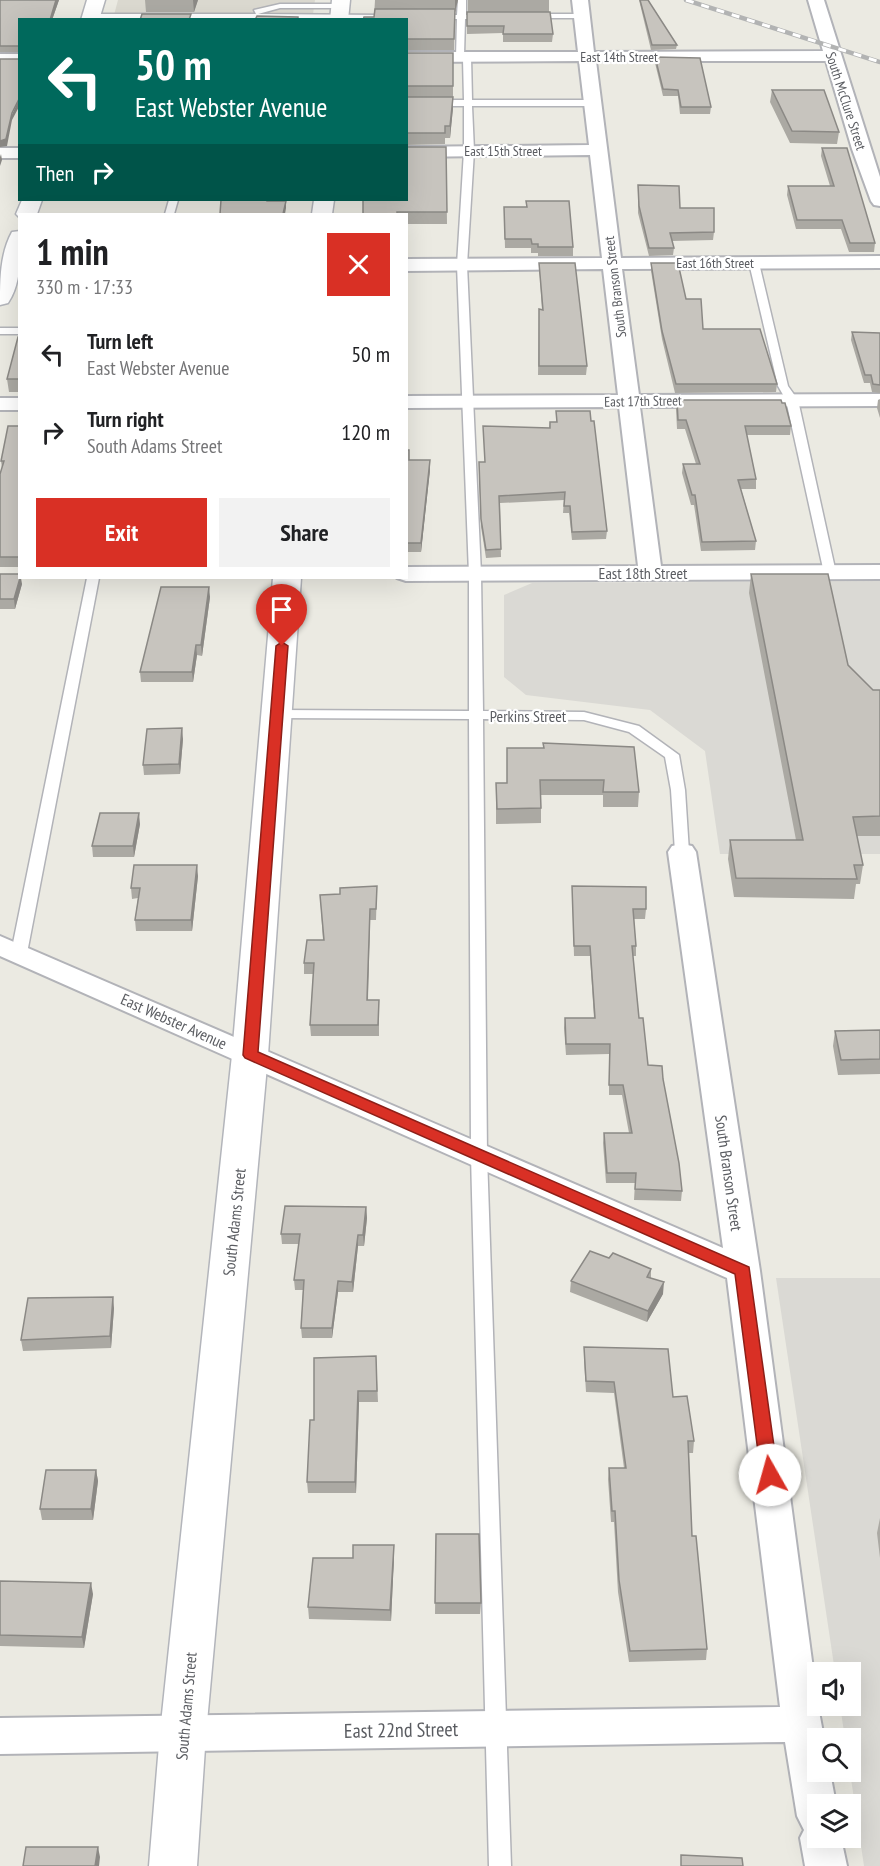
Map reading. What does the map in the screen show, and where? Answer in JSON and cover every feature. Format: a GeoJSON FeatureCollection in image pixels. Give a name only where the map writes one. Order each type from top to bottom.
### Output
{"type":"FeatureCollection","features":[{"type":"Feature","properties":{"kind":"main road"},"geometry":{"type":"LineString","coordinates":[[0,298],[18,243]]}},
{"type":"Feature","properties":{"kind":"main road","name":"South Adams Street"},"geometry":{"type":"LineString","coordinates":[[173,1866],[183,1733],[250,1055],[287,579]]}},
{"type":"Feature","properties":{"kind":"street","name":"South McClure Street"},"geometry":{"type":"LineString","coordinates":[[816,0],[861,149],[880,201]]}},
{"type":"Feature","properties":{"kind":"street","name":"South Branson Street"},"geometry":{"type":"LineString","coordinates":[[581,8],[650,573]]}},
{"type":"Feature","properties":{"kind":"street","name":"East 14th Street"},"geometry":{"type":"LineString","coordinates":[[408,57],[832,57]]}},
{"type":"Feature","properties":{"kind":"street"},"geometry":{"type":"LineString","coordinates":[[0,59],[18,59]]}},
{"type":"Feature","properties":{"kind":"street"},"geometry":{"type":"LineString","coordinates":[[861,149],[880,149]]}},
{"type":"Feature","properties":{"kind":"street","name":"East 15th Street"},"geometry":{"type":"LineString","coordinates":[[408,152],[599,150]]}},
{"type":"Feature","properties":{"kind":"street"},"geometry":{"type":"LineString","coordinates":[[0,153],[18,153]]}},
{"type":"Feature","properties":{"kind":"street","name":"East 16th Street"},"geometry":{"type":"LineString","coordinates":[[408,265],[880,262]]}},
{"type":"Feature","properties":{"kind":"street","name":"East 17th Street"},"geometry":{"type":"LineString","coordinates":[[408,402],[880,400]]}},
{"type":"Feature","properties":{"kind":"street"},"geometry":{"type":"LineString","coordinates":[[0,404],[18,404]]}},
{"type":"Feature","properties":{"kind":"street","name":"East 18th Street"},"geometry":{"type":"LineString","coordinates":[[408,574],[880,572]]}},
{"type":"Feature","properties":{"kind":"street","name":"South Branson Street"},"geometry":{"type":"LineString","coordinates":[[682,852],[743,1271],[802,1724],[814,1794]]}},
{"type":"Feature","properties":{"kind":"street","name":"East Webster Avenue"},"geometry":{"type":"LineString","coordinates":[[10,949],[743,1271]]}},
{"type":"Feature","properties":{"kind":"street","name":"East 22nd Street"},"geometry":{"type":"LineString","coordinates":[[0,1736],[802,1724]]}},
{"type":"Feature","properties":{"kind":"street"},"geometry":{"type":"LineString","coordinates":[[823,1848],[826,1866]]}},
{"type":"Feature","properties":{"kind":"lane"},"geometry":{"type":"LineString","coordinates":[[462,0],[469,151],[462,265],[474,574],[479,1155],[500,1866]]}},
{"type":"Feature","properties":{"kind":"lane"},"geometry":{"type":"LineString","coordinates":[[237,18],[280,3],[395,17]]}},
{"type":"Feature","properties":{"kind":"lane"},"geometry":{"type":"LineString","coordinates":[[528,16],[581,8]]}},
{"type":"Feature","properties":{"kind":"lane"},"geometry":{"type":"LineString","coordinates":[[237,18],[340,11]]}},
{"type":"Feature","properties":{"kind":"lane"},"geometry":{"type":"LineString","coordinates":[[93,12],[195,18]]}},
{"type":"Feature","properties":{"kind":"lane"},"geometry":{"type":"LineString","coordinates":[[428,17],[494,16]]}},
{"type":"Feature","properties":{"kind":"lane"},"geometry":{"type":"LineString","coordinates":[[408,104],[593,103]]}},
{"type":"Feature","properties":{"kind":"lane"},"geometry":{"type":"LineString","coordinates":[[754,263],[783,386],[792,400],[830,573]]}},
{"type":"Feature","properties":{"kind":"lane"},"geometry":{"type":"LineString","coordinates":[[0,331],[18,331]]}},
{"type":"Feature","properties":{"kind":"lane"},"geometry":{"type":"LineString","coordinates":[[10,949],[93,579]]}},
{"type":"Feature","properties":{"kind":"lane","name":"Perkins Street"},"geometry":{"type":"LineString","coordinates":[[277,714],[584,716],[634,729],[672,755],[678,790],[682,852]]}},
{"type":"Feature","properties":{"kind":"shaded area"},"geometry":{"type":"Polygon","coordinates":[[[118,0],[315,0],[313,14],[114,15],[118,0]]]}},
{"type":"Feature","properties":{"kind":"shaded area"},"geometry":{"type":"Polygon","coordinates":[[[880,581],[880,854],[720,854],[705,751],[650,710],[526,695],[504,677],[504,595],[532,583],[880,581]]]}},
{"type":"Feature","properties":{"kind":"shaded area"},"geometry":{"type":"Polygon","coordinates":[[[776,1278],[880,1278],[880,1866],[864,1866],[861,1846],[861,1794],[853,1794],[851,1782],[861,1782],[861,1728],[843,1728],[842,1716],[861,1716],[861,1662],[834,1662],[776,1278]]]}},
{"type":"Feature","properties":{"kind":"building"},"geometry":{"type":"Polygon","coordinates":[[[0,0],[56,0],[51,18],[18,18],[18,46],[0,46],[0,0]]]}},
{"type":"Feature","properties":{"kind":"building"},"geometry":{"type":"Polygon","coordinates":[[[640,0],[648,0],[677,45],[652,45],[640,0]]]}},
{"type":"Feature","properties":{"kind":"building"},"geometry":{"type":"Polygon","coordinates":[[[375,9],[455,9],[454,39],[408,39],[408,18],[364,18],[374,17],[375,9]]]}},
{"type":"Feature","properties":{"kind":"building"},"geometry":{"type":"Polygon","coordinates":[[[467,12],[550,12],[553,34],[503,34],[504,26],[467,26],[467,12]]]}},
{"type":"Feature","properties":{"kind":"building"},"geometry":{"type":"Polygon","coordinates":[[[142,14],[191,14],[190,18],[141,18],[142,14]]]}},
{"type":"Feature","properties":{"kind":"building"},"geometry":{"type":"Polygon","coordinates":[[[257,16],[298,17],[298,18],[256,18],[257,16]]]}},
{"type":"Feature","properties":{"kind":"building"},"geometry":{"type":"Polygon","coordinates":[[[408,53],[453,53],[453,86],[408,86],[408,53]]]}},
{"type":"Feature","properties":{"kind":"building"},"geometry":{"type":"Polygon","coordinates":[[[655,57],[700,58],[711,107],[681,107],[678,90],[663,89],[655,57]]]}},
{"type":"Feature","properties":{"kind":"building"},"geometry":{"type":"Polygon","coordinates":[[[0,59],[18,59],[18,101],[12,113],[6,139],[0,141],[0,59]]]}},
{"type":"Feature","properties":{"kind":"building"},"geometry":{"type":"Polygon","coordinates":[[[772,90],[824,90],[839,132],[792,131],[772,90]]]}},
{"type":"Feature","properties":{"kind":"building"},"geometry":{"type":"Polygon","coordinates":[[[408,97],[453,97],[450,126],[445,126],[445,133],[408,133],[408,97]]]}},
{"type":"Feature","properties":{"kind":"building"},"geometry":{"type":"Polygon","coordinates":[[[408,147],[446,147],[447,212],[363,213],[363,201],[408,201],[408,147]]]}},
{"type":"Feature","properties":{"kind":"building"},"geometry":{"type":"Polygon","coordinates":[[[822,148],[847,148],[875,243],[850,243],[842,220],[797,220],[788,186],[834,186],[822,148]]]}},
{"type":"Feature","properties":{"kind":"building"},"geometry":{"type":"Polygon","coordinates":[[[638,185],[679,186],[680,208],[714,208],[714,232],[670,233],[674,248],[649,248],[639,206],[638,185]]]}},
{"type":"Feature","properties":{"kind":"building"},"geometry":{"type":"Polygon","coordinates":[[[221,201],[286,201],[283,213],[220,213],[221,201]]]}},
{"type":"Feature","properties":{"kind":"building"},"geometry":{"type":"Polygon","coordinates":[[[526,201],[569,201],[573,247],[538,247],[538,244],[532,244],[531,239],[505,239],[504,207],[527,207],[526,201]]]}},
{"type":"Feature","properties":{"kind":"building"},"geometry":{"type":"Polygon","coordinates":[[[539,263],[575,263],[587,366],[539,366],[539,309],[543,310],[539,263]]]}},
{"type":"Feature","properties":{"kind":"building"},"geometry":{"type":"Polygon","coordinates":[[[651,263],[678,263],[686,299],[701,299],[703,329],[760,329],[777,384],[676,384],[662,331],[651,263]]]}},
{"type":"Feature","properties":{"kind":"building"},"geometry":{"type":"Polygon","coordinates":[[[852,332],[880,333],[880,385],[873,384],[871,375],[865,375],[852,332]]]}},
{"type":"Feature","properties":{"kind":"building"},"geometry":{"type":"Polygon","coordinates":[[[18,337],[18,379],[7,379],[18,337]]]}},
{"type":"Feature","properties":{"kind":"building"},"geometry":{"type":"Polygon","coordinates":[[[677,400],[781,400],[785,403],[791,426],[745,426],[756,479],[738,480],[756,541],[702,542],[695,495],[692,495],[683,464],[700,464],[686,420],[678,420],[677,400]]]}},
{"type":"Feature","properties":{"kind":"building"},"geometry":{"type":"Polygon","coordinates":[[[556,411],[590,411],[591,421],[594,421],[607,531],[572,532],[570,506],[564,506],[565,492],[499,496],[501,549],[486,550],[481,519],[479,462],[485,462],[483,426],[550,428],[550,422],[557,422],[556,411]]]}},
{"type":"Feature","properties":{"kind":"building"},"geometry":{"type":"Polygon","coordinates":[[[8,426],[18,426],[18,557],[0,557],[0,474],[4,461],[1,461],[8,426]]]}},
{"type":"Feature","properties":{"kind":"building"},"geometry":{"type":"Polygon","coordinates":[[[408,450],[409,460],[430,460],[421,543],[408,543],[408,450]]]}},
{"type":"Feature","properties":{"kind":"building"},"geometry":{"type":"Polygon","coordinates":[[[0,574],[18,574],[20,579],[14,599],[0,599],[0,574]]]}},
{"type":"Feature","properties":{"kind":"building"},"geometry":{"type":"Polygon","coordinates":[[[751,574],[828,574],[848,665],[873,690],[880,690],[880,816],[853,817],[863,865],[854,865],[857,879],[736,878],[730,840],[803,840],[751,574]]]}},
{"type":"Feature","properties":{"kind":"building"},"geometry":{"type":"Polygon","coordinates":[[[161,587],[209,587],[201,645],[196,645],[192,672],[140,672],[161,587]]]}},
{"type":"Feature","properties":{"kind":"building"},"geometry":{"type":"Polygon","coordinates":[[[182,728],[179,764],[143,765],[147,729],[182,728]]]}},
{"type":"Feature","properties":{"kind":"building"},"geometry":{"type":"Polygon","coordinates":[[[543,743],[634,747],[639,792],[603,792],[604,780],[540,780],[541,808],[497,809],[496,783],[507,783],[507,748],[544,748],[543,743]]]}},
{"type":"Feature","properties":{"kind":"building"},"geometry":{"type":"Polygon","coordinates":[[[100,813],[139,813],[133,846],[92,846],[100,813]]]}},
{"type":"Feature","properties":{"kind":"building"},"geometry":{"type":"Polygon","coordinates":[[[134,865],[197,865],[191,920],[135,920],[140,888],[131,888],[134,865]]]}},
{"type":"Feature","properties":{"kind":"building"},"geometry":{"type":"Polygon","coordinates":[[[377,886],[376,909],[370,909],[367,1000],[379,1000],[378,1025],[310,1025],[314,963],[304,963],[307,940],[324,940],[320,895],[340,894],[340,888],[377,886]]]}},
{"type":"Feature","properties":{"kind":"building"},"geometry":{"type":"Polygon","coordinates":[[[572,886],[646,887],[646,909],[633,909],[636,946],[632,946],[639,1018],[643,1018],[648,1065],[662,1066],[682,1191],[635,1189],[636,1173],[607,1173],[604,1133],[632,1133],[623,1085],[609,1085],[610,1044],[566,1044],[565,1018],[595,1018],[590,946],[574,946],[572,886]]]}},
{"type":"Feature","properties":{"kind":"building"},"geometry":{"type":"Polygon","coordinates":[[[880,1030],[880,1059],[841,1060],[835,1031],[880,1030]]]}},
{"type":"Feature","properties":{"kind":"building"},"geometry":{"type":"Polygon","coordinates":[[[285,1206],[366,1207],[363,1235],[358,1235],[352,1282],[338,1281],[332,1328],[301,1328],[304,1280],[294,1280],[300,1234],[281,1234],[285,1206]]]}},
{"type":"Feature","properties":{"kind":"building"},"geometry":{"type":"Polygon","coordinates":[[[590,1251],[609,1258],[613,1253],[651,1269],[647,1277],[664,1282],[648,1311],[571,1281],[590,1251]]]}},
{"type":"Feature","properties":{"kind":"building"},"geometry":{"type":"Polygon","coordinates":[[[113,1297],[110,1336],[21,1340],[28,1298],[113,1297]]]}},
{"type":"Feature","properties":{"kind":"building"},"geometry":{"type":"Polygon","coordinates":[[[584,1347],[668,1349],[673,1397],[687,1396],[694,1441],[688,1441],[692,1536],[696,1536],[707,1649],[630,1651],[619,1580],[615,1511],[612,1511],[609,1468],[626,1468],[614,1382],[586,1381],[584,1347]]]}},
{"type":"Feature","properties":{"kind":"building"},"geometry":{"type":"Polygon","coordinates":[[[376,1356],[377,1391],[358,1391],[355,1482],[307,1482],[310,1420],[314,1420],[314,1358],[376,1356]]]}},
{"type":"Feature","properties":{"kind":"building"},"geometry":{"type":"Polygon","coordinates":[[[46,1470],[96,1470],[91,1509],[40,1509],[46,1470]]]}},
{"type":"Feature","properties":{"kind":"building"},"geometry":{"type":"Polygon","coordinates":[[[436,1534],[479,1534],[481,1603],[435,1603],[436,1534]]]}},
{"type":"Feature","properties":{"kind":"building"},"geometry":{"type":"Polygon","coordinates":[[[353,1545],[394,1545],[390,1610],[308,1607],[313,1558],[353,1558],[353,1545]]]}},
{"type":"Feature","properties":{"kind":"building"},"geometry":{"type":"Polygon","coordinates":[[[0,1581],[91,1583],[82,1637],[0,1635],[0,1581]]]}},
{"type":"Feature","properties":{"kind":"building"},"geometry":{"type":"Polygon","coordinates":[[[26,1847],[98,1847],[95,1866],[23,1866],[26,1847]]]}},
{"type":"Feature","properties":{"kind":"building"},"geometry":{"type":"Polygon","coordinates":[[[681,1855],[742,1858],[743,1866],[681,1866],[681,1855]]]}},
{"type":"Feature","properties":{"kind":"railway"},"geometry":{"type":"LineString","coordinates":[[686,0],[880,62]]}},
{"type":"Feature","properties":{"kind":"route"},"geometry":{"type":"LineString","coordinates":[[282,646],[250,1055],[743,1271],[770,1475]]}}]}
